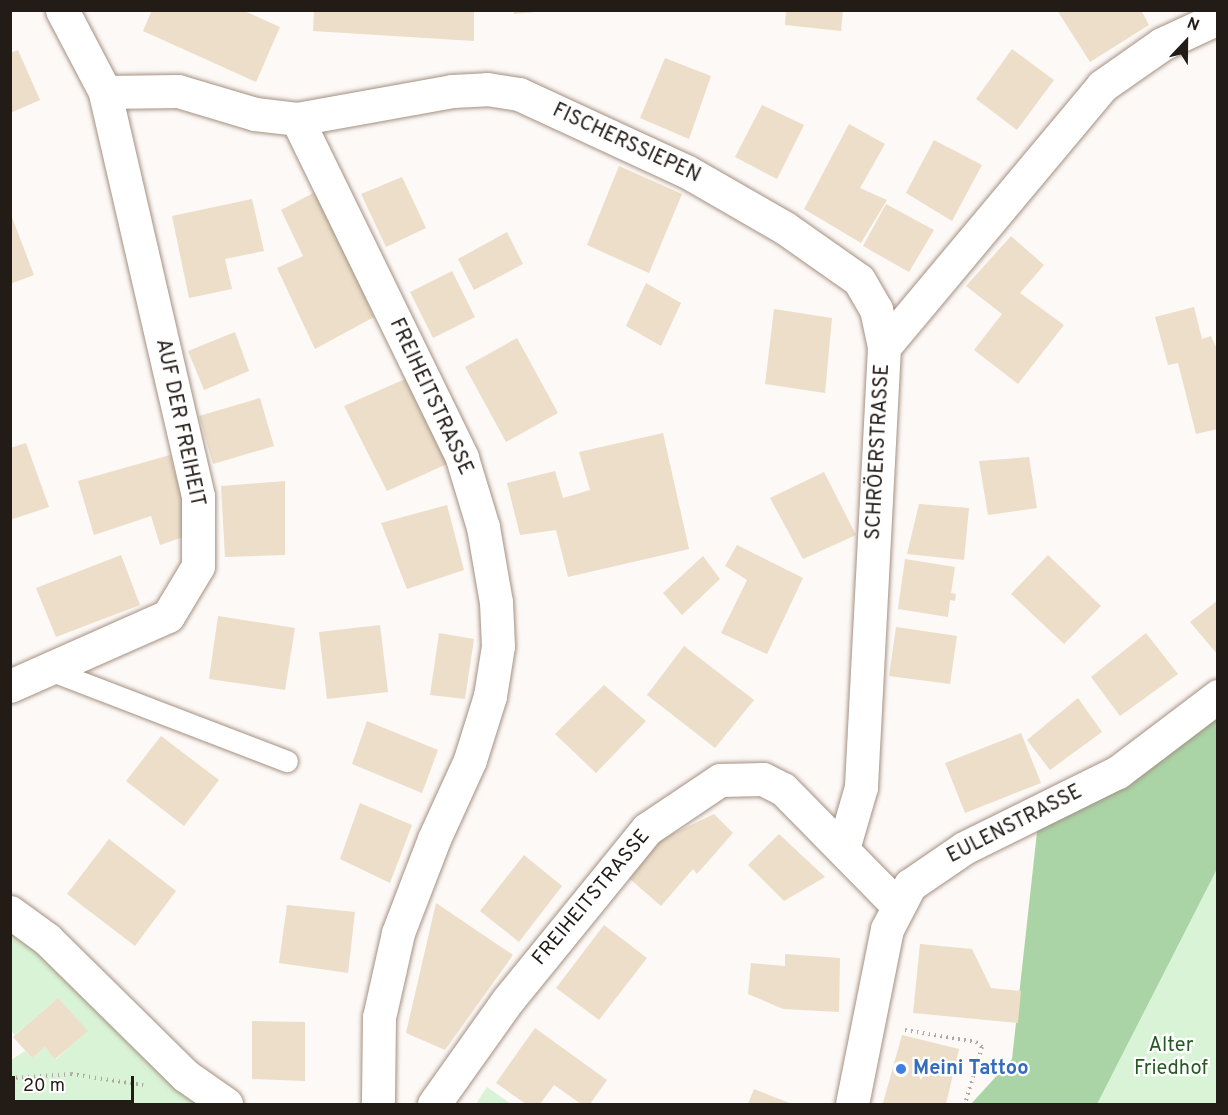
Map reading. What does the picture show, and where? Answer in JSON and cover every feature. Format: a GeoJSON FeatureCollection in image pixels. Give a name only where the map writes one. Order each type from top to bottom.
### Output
{"type":"FeatureCollection","features":[{"type":"Feature","properties":{"kind":"street"},"geometry":{"type":"LineString","coordinates":[[62,10],[105,92],[178,91],[255,114],[297,119]]}},
{"type":"Feature","properties":{"kind":"street","name":"SCHRÖERSTRASSE"},"geometry":{"type":"LineString","coordinates":[[843,849],[861,787],[884,347],[1102,86],[1162,44],[1218,18]]}},
{"type":"Feature","properties":{"kind":"street","name":"FISCHERSSIEPEN"},"geometry":{"type":"LineString","coordinates":[[297,119],[452,91],[487,88],[519,94],[686,171],[785,228],[859,280],[876,309],[884,347]]}},
{"type":"Feature","properties":{"kind":"street","name":"AUF DER FREIHEIT"},"geometry":{"type":"LineString","coordinates":[[10,686],[168,616],[198,566],[198,496],[105,92]]}},
{"type":"Feature","properties":{"kind":"street","name":"FREIHEITSTRASSE"},"geometry":{"type":"LineString","coordinates":[[297,119],[462,458],[483,527],[496,602],[498,646],[490,696],[470,760],[434,839],[398,933],[379,1017],[378,1104]]}},
{"type":"Feature","properties":{"kind":"street","name":"EULENSTRASSE"},"geometry":{"type":"LineString","coordinates":[[852,1104],[886,929],[897,905],[910,885],[964,848],[1118,772],[1218,696]]}},
{"type":"Feature","properties":{"kind":"street","name":"FREIHEITSTRASSE"},"geometry":{"type":"LineString","coordinates":[[434,1104],[523,981],[646,829],[720,780],[763,779],[783,789],[897,905]]}},
{"type":"Feature","properties":{"kind":"street"},"geometry":{"type":"LineString","coordinates":[[10,912],[47,939],[186,1076],[226,1104]]}},
{"type":"Feature","properties":{"kind":"lane"},"geometry":{"type":"LineString","coordinates":[[47,669],[287,761]]}},
{"type":"Feature","properties":{"kind":"path"},"geometry":{"type":"LineString","coordinates":[[869,1024],[976,1042],[982,1047],[965,1104]]}},
{"type":"Feature","properties":{"kind":"path"},"geometry":{"type":"LineString","coordinates":[[10,1078],[71,1074],[138,1087],[186,1076]]}},
{"type":"Feature","properties":{"kind":"green space"},"geometry":{"type":"Polygon","coordinates":[[[1217,696],[1217,869],[1097,1104],[971,1104],[1012,1059],[1039,814],[1217,696]]]}},
{"type":"Feature","properties":{"kind":"green space","name":"Alter Friedhof"},"geometry":{"type":"Polygon","coordinates":[[[1217,869],[1217,1104],[1097,1104],[1102,1089],[1217,869]]]}},
{"type":"Feature","properties":{"kind":"green space"},"geometry":{"type":"Polygon","coordinates":[[[10,912],[226,1104],[11,1104],[11,1060],[25,1051],[32,1058],[45,1047],[56,1059],[87,1031],[58,998],[15,1035],[11,1031],[10,912]]]}},
{"type":"Feature","properties":{"kind":"green space"},"geometry":{"type":"Polygon","coordinates":[[[487,1087],[511,1104],[476,1104],[487,1087]]]}},
{"type":"Feature","properties":{"kind":"building"},"geometry":{"type":"Polygon","coordinates":[[[152,10],[242,10],[280,27],[256,82],[143,31],[152,10]]]}},
{"type":"Feature","properties":{"kind":"building"},"geometry":{"type":"Polygon","coordinates":[[[314,10],[474,10],[474,41],[313,31],[314,10]]]}},
{"type":"Feature","properties":{"kind":"building"},"geometry":{"type":"Polygon","coordinates":[[[514,10],[536,10],[536,12],[514,14],[514,10]]]}},
{"type":"Feature","properties":{"kind":"building"},"geometry":{"type":"Polygon","coordinates":[[[786,10],[843,10],[841,31],[785,25],[786,10]]]}},
{"type":"Feature","properties":{"kind":"building"},"geometry":{"type":"Polygon","coordinates":[[[1057,10],[1141,10],[1149,25],[1090,62],[1057,10]]]}},
{"type":"Feature","properties":{"kind":"building"},"geometry":{"type":"Polygon","coordinates":[[[1012,49],[1054,80],[1017,130],[976,99],[1012,49]]]}},
{"type":"Feature","properties":{"kind":"building"},"geometry":{"type":"Polygon","coordinates":[[[18,50],[40,100],[10,113],[10,53],[18,50]]]}},
{"type":"Feature","properties":{"kind":"building"},"geometry":{"type":"Polygon","coordinates":[[[665,58],[711,76],[689,139],[640,118],[665,58]]]}},
{"type":"Feature","properties":{"kind":"building"},"geometry":{"type":"Polygon","coordinates":[[[762,105],[804,125],[777,179],[735,157],[762,105]]]}},
{"type":"Feature","properties":{"kind":"building"},"geometry":{"type":"Polygon","coordinates":[[[849,124],[885,144],[860,188],[887,200],[861,243],[804,209],[849,124]]]}},
{"type":"Feature","properties":{"kind":"building"},"geometry":{"type":"Polygon","coordinates":[[[934,140],[982,165],[952,221],[906,193],[934,140]]]}},
{"type":"Feature","properties":{"kind":"building"},"geometry":{"type":"Polygon","coordinates":[[[619,166],[682,194],[649,273],[587,245],[619,166]]]}},
{"type":"Feature","properties":{"kind":"building"},"geometry":{"type":"Polygon","coordinates":[[[402,177],[426,228],[386,247],[361,194],[402,177]]]}},
{"type":"Feature","properties":{"kind":"building"},"geometry":{"type":"Polygon","coordinates":[[[317,191],[374,317],[315,349],[277,268],[303,256],[281,210],[317,191]]]}},
{"type":"Feature","properties":{"kind":"building"},"geometry":{"type":"Polygon","coordinates":[[[252,199],[264,251],[225,259],[232,289],[189,298],[172,216],[252,199]]]}},
{"type":"Feature","properties":{"kind":"building"},"geometry":{"type":"Polygon","coordinates":[[[886,204],[934,230],[909,272],[863,246],[886,204]]]}},
{"type":"Feature","properties":{"kind":"building"},"geometry":{"type":"Polygon","coordinates":[[[10,212],[34,275],[10,284],[10,212]]]}},
{"type":"Feature","properties":{"kind":"building"},"geometry":{"type":"Polygon","coordinates":[[[507,232],[523,264],[474,290],[458,259],[507,232]]]}},
{"type":"Feature","properties":{"kind":"building"},"geometry":{"type":"Polygon","coordinates":[[[1011,236],[1044,265],[1020,293],[1064,325],[1018,384],[974,350],[1002,314],[966,286],[1011,236]]]}},
{"type":"Feature","properties":{"kind":"building"},"geometry":{"type":"Polygon","coordinates":[[[452,271],[475,317],[433,338],[410,292],[452,271]]]}},
{"type":"Feature","properties":{"kind":"building"},"geometry":{"type":"Polygon","coordinates":[[[646,283],[681,303],[661,346],[626,326],[646,283]]]}},
{"type":"Feature","properties":{"kind":"building"},"geometry":{"type":"Polygon","coordinates":[[[1194,307],[1202,339],[1211,336],[1218,351],[1218,429],[1196,434],[1178,363],[1168,365],[1155,317],[1194,307]]]}},
{"type":"Feature","properties":{"kind":"building"},"geometry":{"type":"Polygon","coordinates":[[[774,309],[832,318],[825,393],[765,384],[774,309]]]}},
{"type":"Feature","properties":{"kind":"building"},"geometry":{"type":"Polygon","coordinates":[[[235,332],[249,371],[204,390],[188,351],[235,332]]]}},
{"type":"Feature","properties":{"kind":"building"},"geometry":{"type":"Polygon","coordinates":[[[517,338],[558,413],[506,442],[465,367],[517,338]]]}},
{"type":"Feature","properties":{"kind":"building"},"geometry":{"type":"Polygon","coordinates":[[[405,379],[447,464],[387,491],[344,406],[405,379]]]}},
{"type":"Feature","properties":{"kind":"building"},"geometry":{"type":"Polygon","coordinates":[[[260,398],[274,446],[213,464],[199,416],[260,398]]]}},
{"type":"Feature","properties":{"kind":"building"},"geometry":{"type":"Polygon","coordinates":[[[663,433],[689,549],[568,577],[556,530],[520,535],[507,483],[555,471],[563,498],[590,490],[579,452],[663,433]]]}},
{"type":"Feature","properties":{"kind":"building"},"geometry":{"type":"Polygon","coordinates":[[[26,443],[49,507],[10,520],[10,448],[26,443]]]}},
{"type":"Feature","properties":{"kind":"building"},"geometry":{"type":"Polygon","coordinates":[[[170,455],[192,534],[160,545],[151,516],[94,535],[78,481],[170,455]]]}},
{"type":"Feature","properties":{"kind":"building"},"geometry":{"type":"Polygon","coordinates":[[[1029,457],[1037,508],[988,515],[979,461],[1029,457]]]}},
{"type":"Feature","properties":{"kind":"building"},"geometry":{"type":"Polygon","coordinates":[[[824,472],[856,535],[803,559],[770,498],[824,472]]]}},
{"type":"Feature","properties":{"kind":"building"},"geometry":{"type":"Polygon","coordinates":[[[285,481],[285,555],[225,557],[221,486],[285,481]]]}},
{"type":"Feature","properties":{"kind":"building"},"geometry":{"type":"Polygon","coordinates":[[[919,504],[969,508],[964,560],[907,554],[919,504]]]}},
{"type":"Feature","properties":{"kind":"building"},"geometry":{"type":"Polygon","coordinates":[[[447,505],[464,570],[407,589],[381,523],[447,505]]]}},
{"type":"Feature","properties":{"kind":"building"},"geometry":{"type":"Polygon","coordinates":[[[737,545],[803,578],[767,654],[721,633],[747,580],[725,566],[737,545]]]}},
{"type":"Feature","properties":{"kind":"building"},"geometry":{"type":"Polygon","coordinates":[[[121,555],[140,605],[56,637],[36,588],[121,555]]]}},
{"type":"Feature","properties":{"kind":"building"},"geometry":{"type":"Polygon","coordinates":[[[1048,555],[1101,606],[1064,644],[1011,594],[1048,555]]]}},
{"type":"Feature","properties":{"kind":"building"},"geometry":{"type":"Polygon","coordinates":[[[703,556],[720,579],[682,615],[663,593],[703,556]]]}},
{"type":"Feature","properties":{"kind":"building"},"geometry":{"type":"Polygon","coordinates":[[[905,559],[955,567],[951,593],[956,594],[955,601],[950,600],[948,617],[898,609],[905,559]]]}},
{"type":"Feature","properties":{"kind":"building"},"geometry":{"type":"Polygon","coordinates":[[[1218,600],[1218,655],[1190,622],[1218,600]]]}},
{"type":"Feature","properties":{"kind":"building"},"geometry":{"type":"Polygon","coordinates":[[[218,616],[295,628],[285,690],[209,679],[218,616]]]}},
{"type":"Feature","properties":{"kind":"building"},"geometry":{"type":"Polygon","coordinates":[[[380,625],[388,692],[327,699],[319,632],[380,625]]]}},
{"type":"Feature","properties":{"kind":"building"},"geometry":{"type":"Polygon","coordinates":[[[896,627],[957,636],[950,684],[889,676],[896,627]]]}},
{"type":"Feature","properties":{"kind":"building"},"geometry":{"type":"Polygon","coordinates":[[[439,633],[474,639],[465,699],[430,695],[439,633]]]}},
{"type":"Feature","properties":{"kind":"building"},"geometry":{"type":"Polygon","coordinates":[[[1146,633],[1178,674],[1120,716],[1091,677],[1146,633]]]}},
{"type":"Feature","properties":{"kind":"building"},"geometry":{"type":"Polygon","coordinates":[[[684,646],[754,700],[715,748],[647,695],[684,646]]]}},
{"type":"Feature","properties":{"kind":"building"},"geometry":{"type":"Polygon","coordinates":[[[604,685],[646,721],[596,773],[555,734],[604,685]]]}},
{"type":"Feature","properties":{"kind":"building"},"geometry":{"type":"Polygon","coordinates":[[[1078,698],[1102,732],[1050,770],[1027,740],[1078,698]]]}},
{"type":"Feature","properties":{"kind":"building"},"geometry":{"type":"Polygon","coordinates":[[[367,721],[438,750],[422,793],[352,764],[367,721]]]}},
{"type":"Feature","properties":{"kind":"building"},"geometry":{"type":"Polygon","coordinates":[[[1021,733],[1041,783],[965,813],[945,763],[1021,733]]]}},
{"type":"Feature","properties":{"kind":"building"},"geometry":{"type":"Polygon","coordinates":[[[161,736],[219,780],[184,826],[126,781],[161,736]]]}},
{"type":"Feature","properties":{"kind":"building"},"geometry":{"type":"Polygon","coordinates":[[[360,803],[412,825],[390,883],[340,859],[360,803]]]}},
{"type":"Feature","properties":{"kind":"building"},"geometry":{"type":"Polygon","coordinates":[[[714,814],[733,833],[697,874],[693,869],[661,906],[623,873],[657,834],[662,839],[714,814]]]}},
{"type":"Feature","properties":{"kind":"building"},"geometry":{"type":"Polygon","coordinates":[[[779,834],[825,877],[784,901],[748,865],[779,834]]]}},
{"type":"Feature","properties":{"kind":"building"},"geometry":{"type":"Polygon","coordinates":[[[109,839],[176,891],[135,946],[67,894],[109,839]]]}},
{"type":"Feature","properties":{"kind":"building"},"geometry":{"type":"Polygon","coordinates":[[[524,855],[562,886],[519,942],[480,911],[524,855]]]}},
{"type":"Feature","properties":{"kind":"building"},"geometry":{"type":"Polygon","coordinates":[[[436,903],[513,955],[445,1050],[406,1033],[436,903]]]}},
{"type":"Feature","properties":{"kind":"building"},"geometry":{"type":"Polygon","coordinates":[[[287,905],[355,912],[348,973],[279,963],[287,905]]]}},
{"type":"Feature","properties":{"kind":"building"},"geometry":{"type":"Polygon","coordinates":[[[604,925],[647,958],[599,1020],[556,988],[604,925]]]}},
{"type":"Feature","properties":{"kind":"building"},"geometry":{"type":"Polygon","coordinates":[[[920,944],[972,949],[991,988],[1021,991],[1018,1023],[913,1013],[920,944]]]}},
{"type":"Feature","properties":{"kind":"building"},"geometry":{"type":"Polygon","coordinates":[[[785,954],[840,958],[839,1012],[783,1009],[748,994],[751,963],[785,966],[785,954]]]}},
{"type":"Feature","properties":{"kind":"building"},"geometry":{"type":"Polygon","coordinates":[[[58,998],[88,1031],[55,1059],[45,1047],[32,1058],[13,1037],[58,998]]]}},
{"type":"Feature","properties":{"kind":"building"},"geometry":{"type":"Polygon","coordinates":[[[252,1021],[305,1022],[305,1081],[252,1079],[252,1021]]]}},
{"type":"Feature","properties":{"kind":"building"},"geometry":{"type":"Polygon","coordinates":[[[535,1028],[607,1080],[590,1104],[581,1104],[554,1085],[540,1104],[526,1104],[496,1083],[535,1028]]]}},
{"type":"Feature","properties":{"kind":"building"},"geometry":{"type":"Polygon","coordinates":[[[902,1035],[959,1049],[946,1104],[883,1103],[902,1035]]]}},
{"type":"Feature","properties":{"kind":"building"},"geometry":{"type":"Polygon","coordinates":[[[754,1089],[792,1104],[748,1104],[754,1089]]]}},
{"type":"Feature","properties":{"kind":"place","name":"Meini Tattoo"},"geometry":{"type":"Point","coordinates":[901,1069]}}]}
